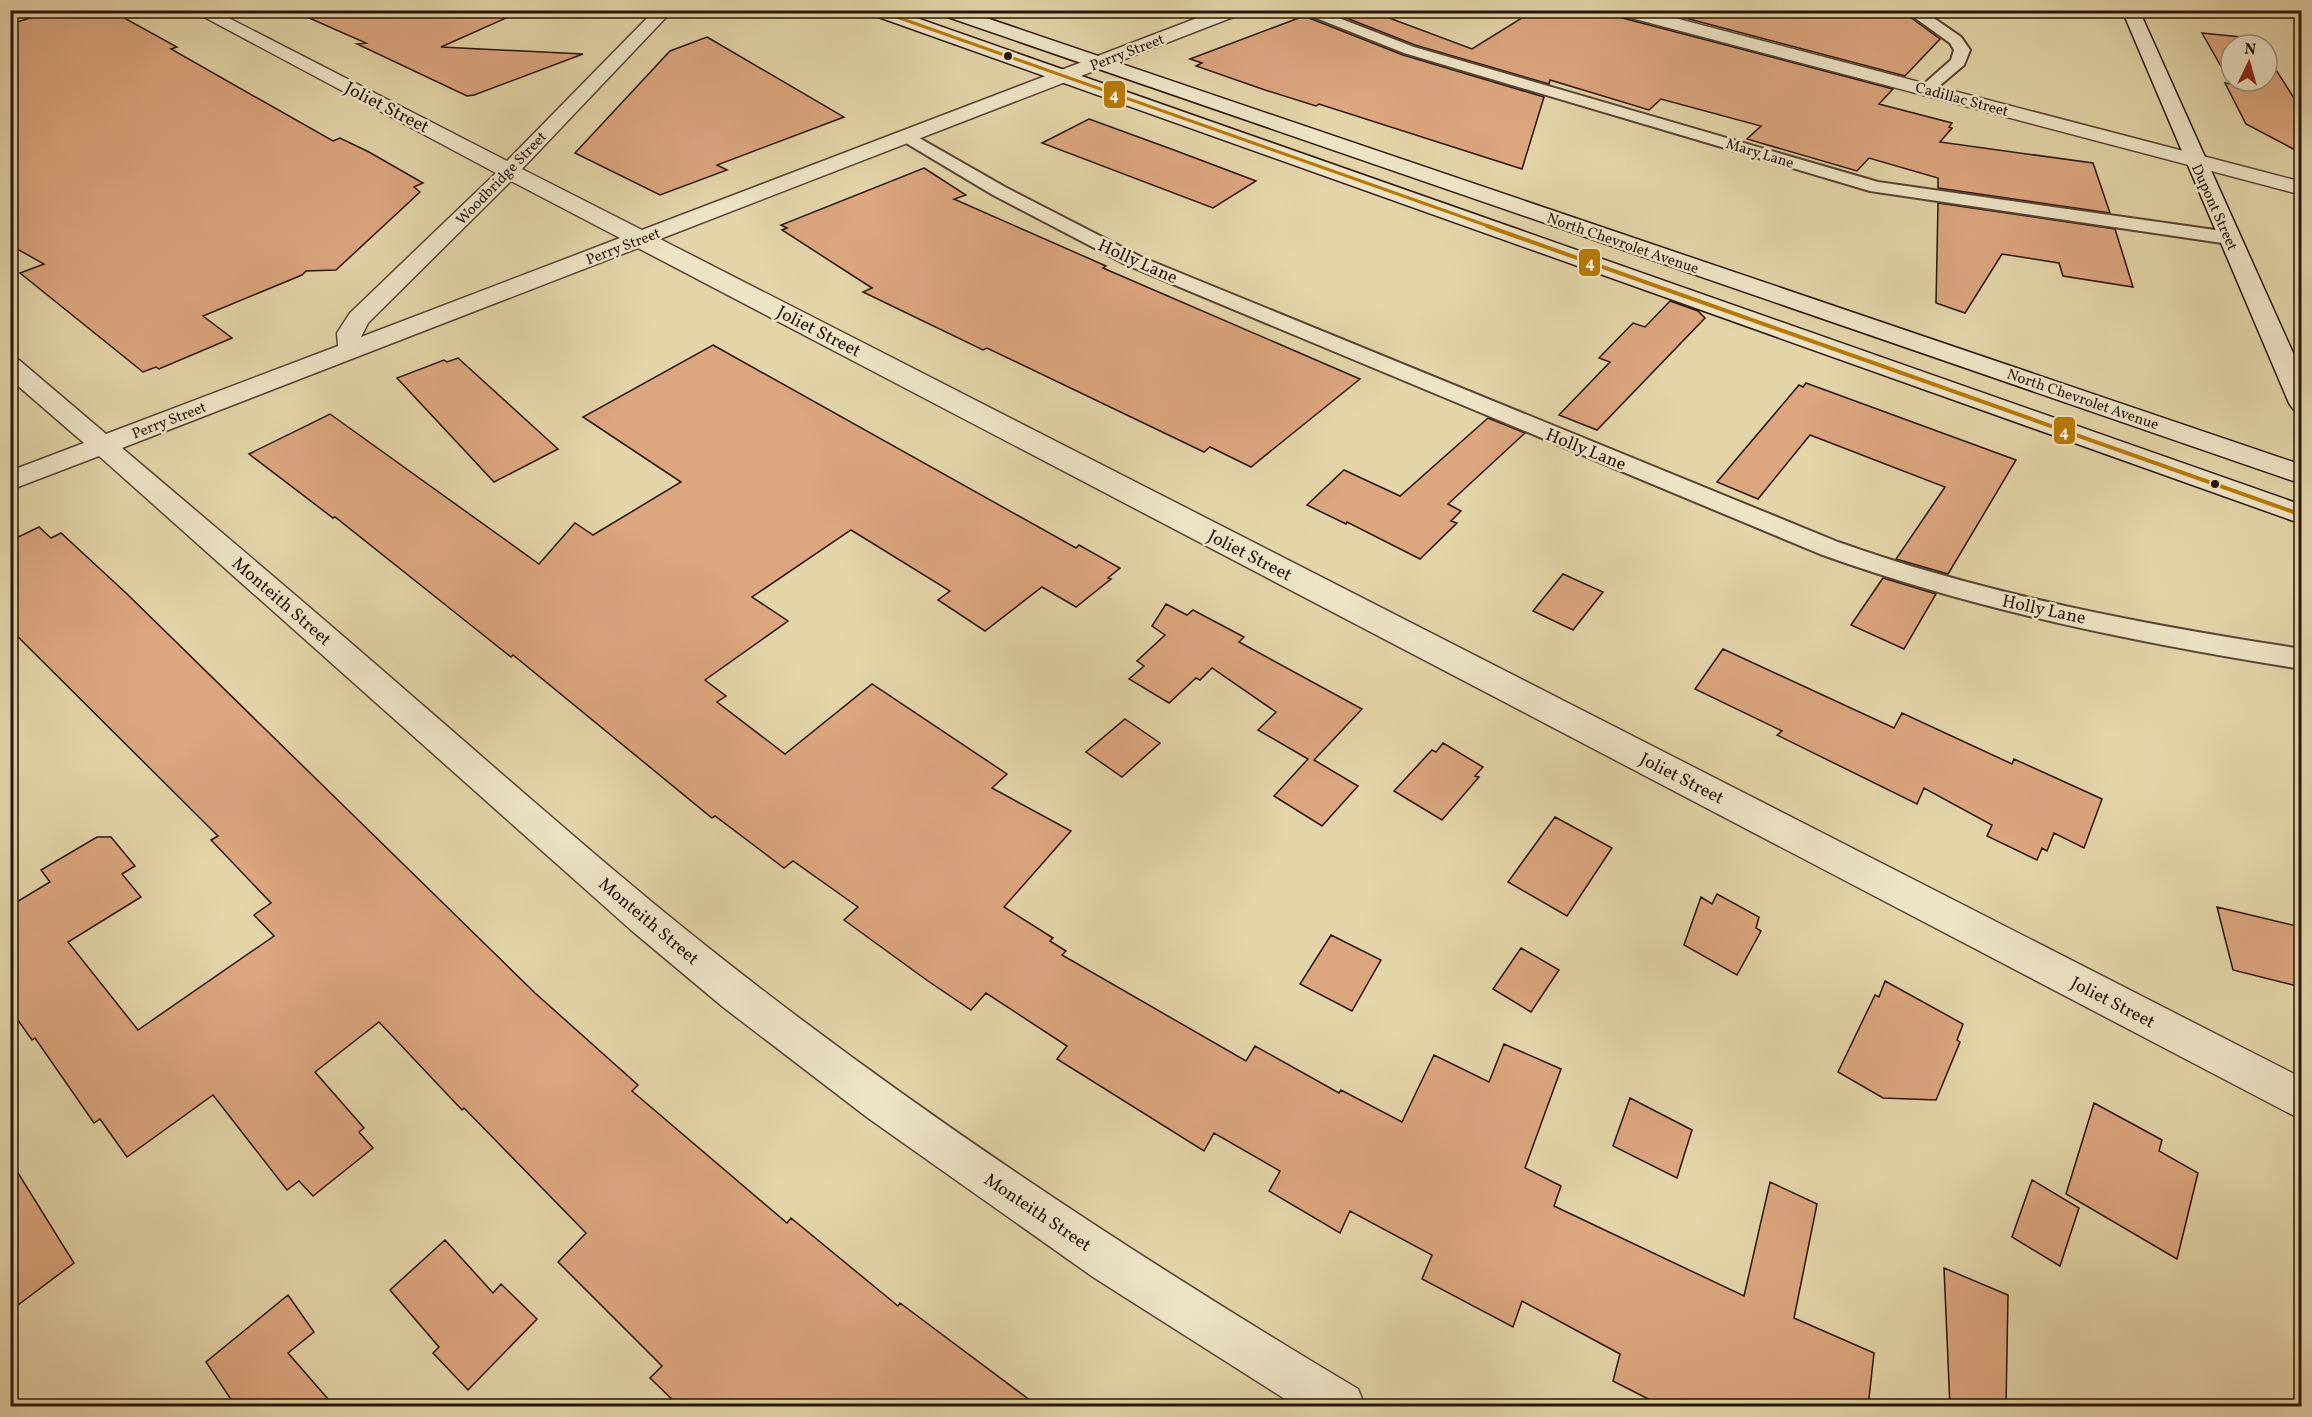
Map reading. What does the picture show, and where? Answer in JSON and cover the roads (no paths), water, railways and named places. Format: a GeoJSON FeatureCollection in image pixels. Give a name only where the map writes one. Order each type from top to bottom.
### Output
{"type":"FeatureCollection","features":[{"type":"Feature","properties":{"kind":"street","name":"Joliet Street"},"geometry":{"type":"LineString","coordinates":[[199,10],[2301,1100]]}},
{"type":"Feature","properties":{"kind":"street","name":"Woodbridge Street"},"geometry":{"type":"LineString","coordinates":[[352,349],[348,337],[351,328],[359,318],[434,248],[665,10]]}},
{"type":"Feature","properties":{"kind":"street","name":"North Chevrolet Avenue"},"geometry":{"type":"LineString","coordinates":[[876,10],[2301,515]]}},
{"type":"Feature","properties":{"kind":"street","name":"North Chevrolet Avenue"},"geometry":{"type":"LineString","coordinates":[[945,10],[2301,475]]}},
{"type":"Feature","properties":{"kind":"street","name":"Perry Street"},"geometry":{"type":"LineString","coordinates":[[10,481],[1235,10]]}},
{"type":"Feature","properties":{"kind":"street","name":"Cadillac Street"},"geometry":{"type":"LineString","coordinates":[[1622,10],[2301,189]]}},
{"type":"Feature","properties":{"kind":"street","name":"Dupont Street"},"geometry":{"type":"LineString","coordinates":[[2130,10],[2301,403]]}},
{"type":"Feature","properties":{"kind":"street"},"geometry":{"type":"LineString","coordinates":[[1538,245],[1565,223]]}},
{"type":"Feature","properties":{"kind":"street","name":"Monteith Street"},"geometry":{"type":"LineString","coordinates":[[10,365],[549,836],[735,993],[1036,1213],[1238,1345],[1341,1407]]}},
{"type":"Feature","properties":{"kind":"lane","name":"Mary Lane"},"geometry":{"type":"LineString","coordinates":[[1304,10],[1409,50],[1876,187],[2229,238]]}},
{"type":"Feature","properties":{"kind":"lane"},"geometry":{"type":"LineString","coordinates":[[1911,10],[1956,40],[1962,50],[1958,62],[1925,90]]}},
{"type":"Feature","properties":{"kind":"lane","name":"Holly Lane"},"geometry":{"type":"LineString","coordinates":[[907,136],[999,191],[1134,261],[1828,548],[1887,569],[1982,596],[2212,644],[2301,659]]}}]}
